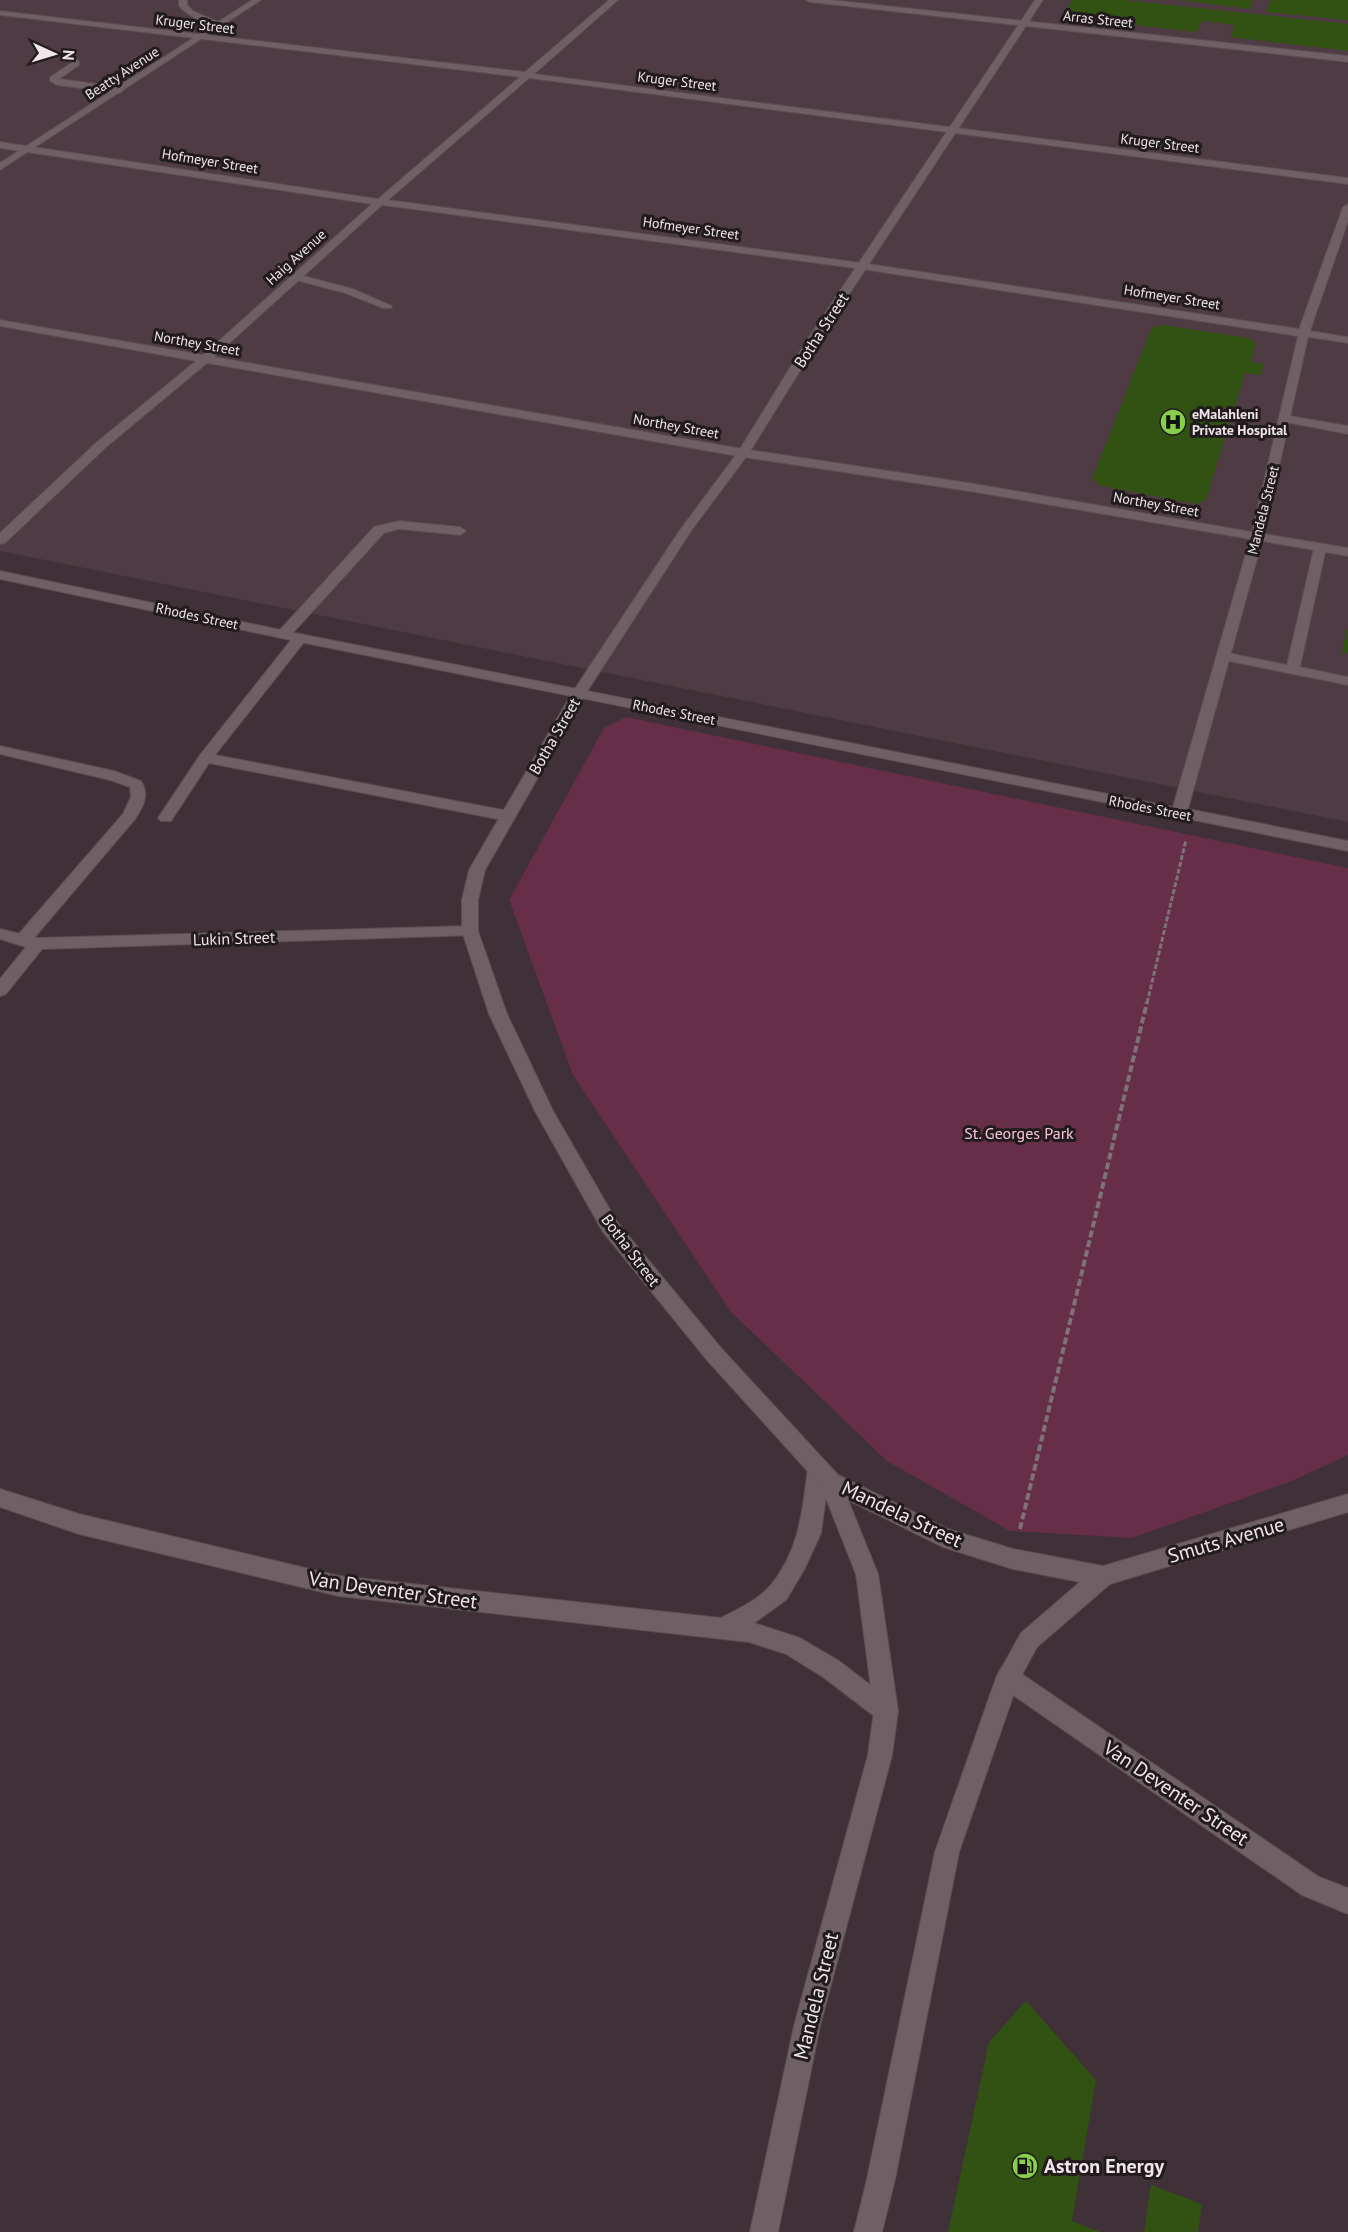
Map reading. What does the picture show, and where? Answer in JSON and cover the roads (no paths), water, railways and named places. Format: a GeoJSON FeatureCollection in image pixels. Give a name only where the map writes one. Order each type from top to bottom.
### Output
{"type":"FeatureCollection","features":[{"type":"Feature","properties":{"kind":"street"},"geometry":{"type":"LineString","coordinates":[[183,0],[183,6],[190,13],[221,25]]}},
{"type":"Feature","properties":{"kind":"street","name":"Beatty Avenue"},"geometry":{"type":"LineString","coordinates":[[0,167],[258,0]]}},
{"type":"Feature","properties":{"kind":"street","name":"Haig Avenue"},"geometry":{"type":"LineString","coordinates":[[0,540],[101,445],[205,360],[380,202],[614,0]]}},
{"type":"Feature","properties":{"kind":"street","name":"Arras Street"},"geometry":{"type":"LineString","coordinates":[[810,0],[1348,59]]}},
{"type":"Feature","properties":{"kind":"street","name":"Botha Street"},"geometry":{"type":"LineString","coordinates":[[825,1475],[714,1354],[610,1227],[544,1111],[498,1014],[470,931],[470,900],[477,870],[579,693],[686,530],[742,453],[862,266],[1039,0]]}},
{"type":"Feature","properties":{"kind":"street","name":"Kruger Street"},"geometry":{"type":"LineString","coordinates":[[2,13],[525,75],[1348,181]]}},
{"type":"Feature","properties":{"kind":"street"},"geometry":{"type":"LineString","coordinates":[[76,63],[53,79],[57,82],[120,90]]}},
{"type":"Feature","properties":{"kind":"street","name":"Hofmeyer Street"},"geometry":{"type":"LineString","coordinates":[[0,145],[380,202],[862,266],[1348,340]]}},
{"type":"Feature","properties":{"kind":"street","name":"Mandela Street"},"geometry":{"type":"LineString","coordinates":[[1185,815],[1223,656],[1257,537],[1304,332],[1348,207]]}},
{"type":"Feature","properties":{"kind":"street"},"geometry":{"type":"LineString","coordinates":[[296,277],[349,291],[387,306]]}},
{"type":"Feature","properties":{"kind":"street","name":"Northey Street"},"geometry":{"type":"LineString","coordinates":[[0,323],[742,453],[975,488],[1348,552]]}},
{"type":"Feature","properties":{"kind":"street"},"geometry":{"type":"LineString","coordinates":[[1284,419],[1348,430]]}},
{"type":"Feature","properties":{"kind":"street"},"geometry":{"type":"LineString","coordinates":[[284,634],[379,530],[399,525],[460,531]]}},
{"type":"Feature","properties":{"kind":"street"},"geometry":{"type":"LineString","coordinates":[[1293,669],[1320,548]]}},
{"type":"Feature","properties":{"kind":"street","name":"Rhodes Street"},"geometry":{"type":"LineString","coordinates":[[0,574],[300,638],[1348,846]]}},
{"type":"Feature","properties":{"kind":"street"},"geometry":{"type":"LineString","coordinates":[[166,818],[205,758],[300,638]]}},
{"type":"Feature","properties":{"kind":"street"},"geometry":{"type":"LineString","coordinates":[[1223,656],[1348,681]]}},
{"type":"Feature","properties":{"kind":"street"},"geometry":{"type":"LineString","coordinates":[[0,750],[114,776],[136,784],[139,791],[138,801],[130,816],[30,942],[0,990]]}},
{"type":"Feature","properties":{"kind":"street"},"geometry":{"type":"LineString","coordinates":[[205,758],[508,816]]}},
{"type":"Feature","properties":{"kind":"street","name":"Lukin Street"},"geometry":{"type":"LineString","coordinates":[[0,934],[30,942],[470,931]]}},
{"type":"Feature","properties":{"kind":"street"},"geometry":{"type":"LineString","coordinates":[[723,1629],[759,1609],[778,1593],[810,1533],[825,1475]]}},
{"type":"Feature","properties":{"kind":"street","name":"Mandela Street"},"geometry":{"type":"LineString","coordinates":[[825,1475],[943,1537],[1013,1559],[1103,1576]]}},
{"type":"Feature","properties":{"kind":"street","name":"Mandela Street"},"geometry":{"type":"LineString","coordinates":[[764,2232],[807,2026],[880,1755],[886,1711],[867,1574],[825,1475]]}},
{"type":"Feature","properties":{"kind":"street","name":"Van Deventer Street"},"geometry":{"type":"LineString","coordinates":[[0,1498],[79,1524],[339,1586],[749,1632],[792,1645],[831,1669],[886,1711]]}},
{"type":"Feature","properties":{"kind":"street","name":"Smuts Avenue"},"geometry":{"type":"LineString","coordinates":[[1103,1576],[1348,1503]]}},
{"type":"Feature","properties":{"kind":"street"},"geometry":{"type":"LineString","coordinates":[[868,2232],[881,2179],[947,1852],[1008,1678],[1029,1640],[1103,1576]]}},
{"type":"Feature","properties":{"kind":"street","name":"Van Deventer Street"},"geometry":{"type":"LineString","coordinates":[[1008,1678],[1311,1886],[1348,1901]]}},
{"type":"Feature","properties":{"kind":"place","name":"eMalahleni Private Hospital"},"geometry":{"type":"Point","coordinates":[1173,422]}},
{"type":"Feature","properties":{"kind":"place","name":"Astron Energy"},"geometry":{"type":"Point","coordinates":[1025,2166]}},
{"type":"Feature","properties":{"kind":"park label","name":"St. Georges Park"},"geometry":{"type":"Point","coordinates":[1019,1133]}}]}
